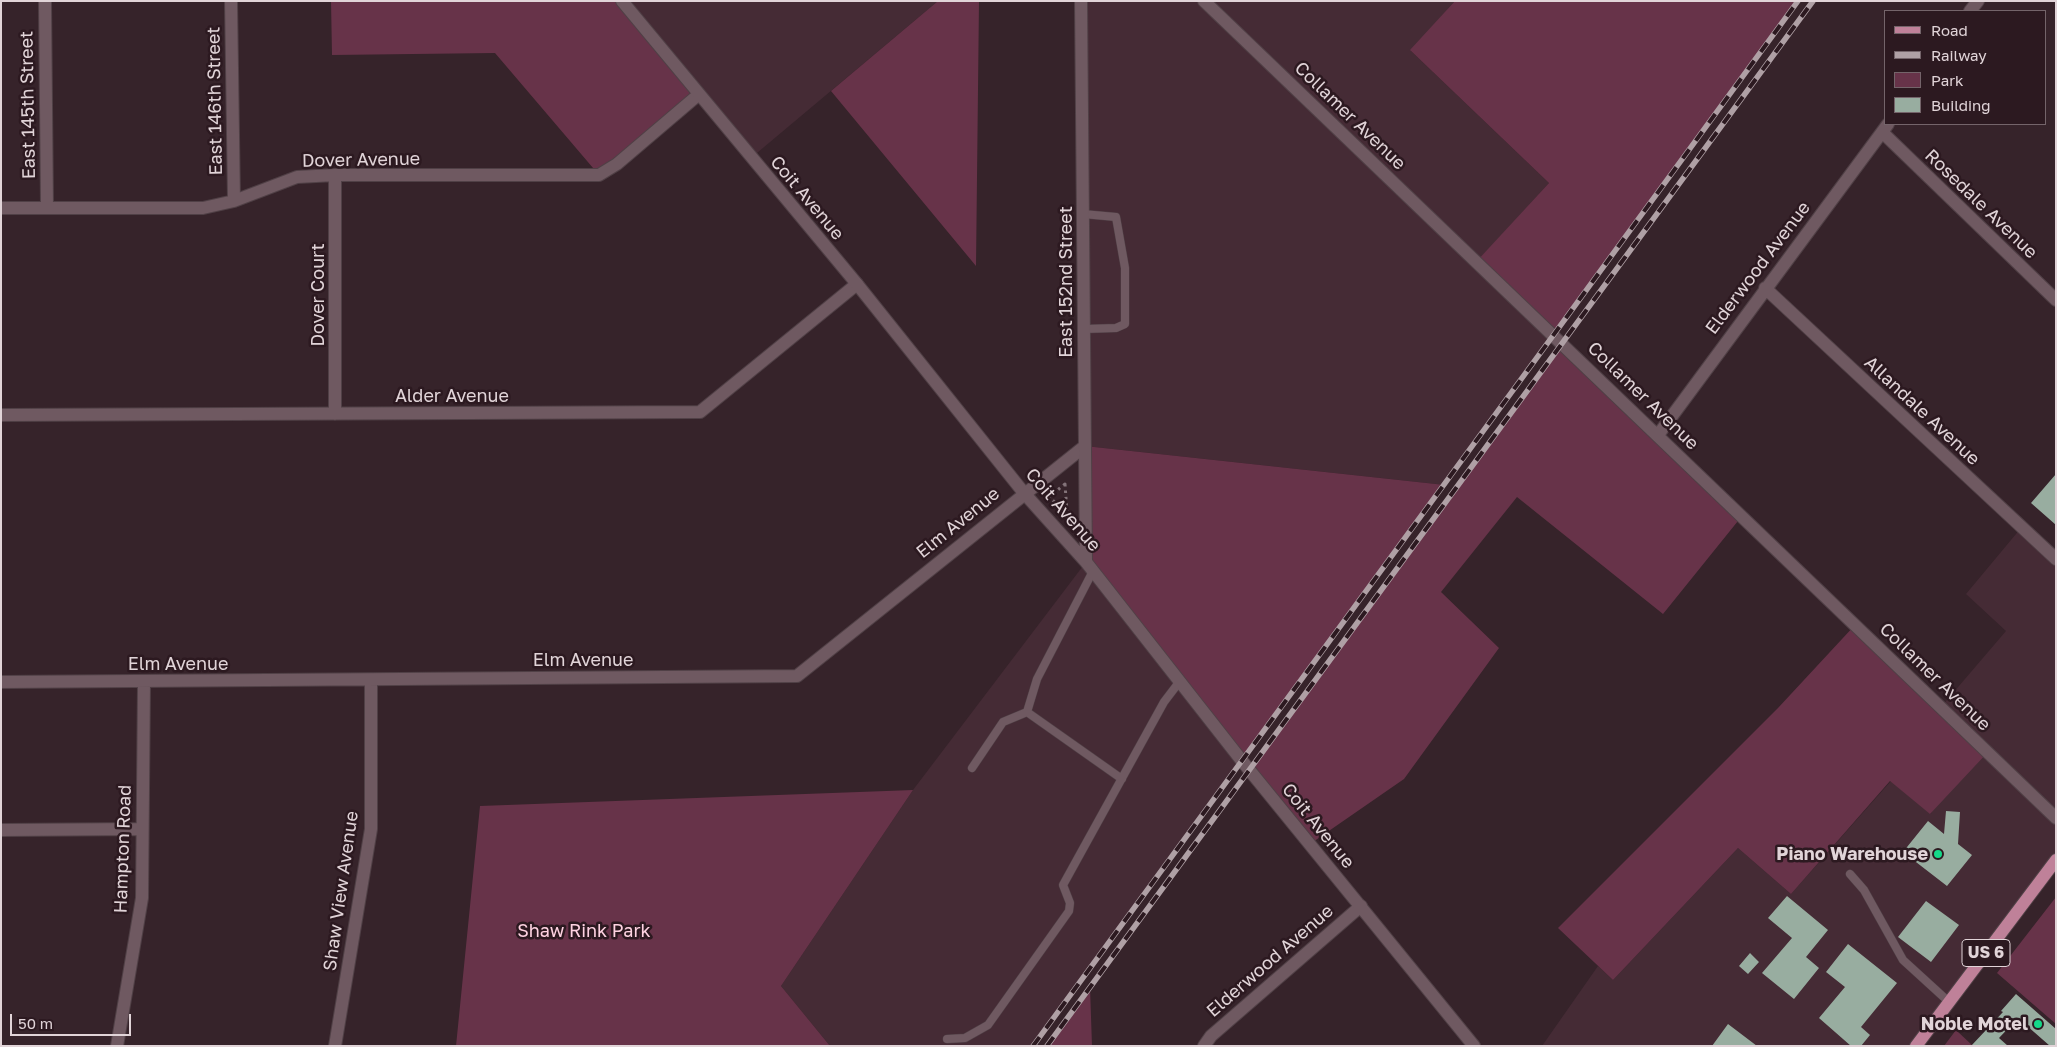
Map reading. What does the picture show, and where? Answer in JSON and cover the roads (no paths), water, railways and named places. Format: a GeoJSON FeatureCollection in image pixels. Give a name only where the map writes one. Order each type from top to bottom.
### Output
{"type":"FeatureCollection","features":[{"type":"Feature","properties":{"kind":"main road","name":"US 6"},"geometry":{"type":"LineString","coordinates":[[1916,1046],[2056,860]]}},
{"type":"Feature","properties":{"kind":"street","name":"East 145th Street"},"geometry":{"type":"LineString","coordinates":[[45,1],[47,208]]}},
{"type":"Feature","properties":{"kind":"street","name":"East 146th Street"},"geometry":{"type":"LineString","coordinates":[[231,1],[234,201]]}},
{"type":"Feature","properties":{"kind":"street","name":"Coit Avenue"},"geometry":{"type":"LineString","coordinates":[[622,1],[698,95],[857,284],[1024,493],[1090,567],[1474,1046]]}},
{"type":"Feature","properties":{"kind":"street","name":"East 152nd Street"},"geometry":{"type":"LineString","coordinates":[[1081,1],[1085,446],[1090,567]]}},
{"type":"Feature","properties":{"kind":"street","name":"Collamer Avenue"},"geometry":{"type":"LineString","coordinates":[[1204,1],[1658,434],[2056,818]]}},
{"type":"Feature","properties":{"kind":"street","name":"Dover Avenue"},"geometry":{"type":"LineString","coordinates":[[1,208],[203,208],[234,201],[297,177],[335,175],[599,175],[617,164],[698,95]]}},
{"type":"Feature","properties":{"kind":"street","name":"Elderwood Avenue"},"geometry":{"type":"LineString","coordinates":[[1658,434],[1885,128]]}},
{"type":"Feature","properties":{"kind":"street","name":"Rosedale Avenue"},"geometry":{"type":"LineString","coordinates":[[1885,128],[2056,300]]}},
{"type":"Feature","properties":{"kind":"street","name":"Dover Court"},"geometry":{"type":"LineString","coordinates":[[335,175],[335,414]]}},
{"type":"Feature","properties":{"kind":"street","name":"Alder Avenue"},"geometry":{"type":"LineString","coordinates":[[1,415],[700,412],[857,284]]}},
{"type":"Feature","properties":{"kind":"street","name":"Allandale Avenue"},"geometry":{"type":"LineString","coordinates":[[1765,288],[2056,559]]}},
{"type":"Feature","properties":{"kind":"street","name":"Elm Avenue"},"geometry":{"type":"LineString","coordinates":[[1,682],[797,676],[1085,446]]}},
{"type":"Feature","properties":{"kind":"street","name":"Shaw View Avenue"},"geometry":{"type":"LineString","coordinates":[[335,1046],[371,829],[371,680]]}},
{"type":"Feature","properties":{"kind":"street","name":"Hampton Road"},"geometry":{"type":"LineString","coordinates":[[117,1046],[142,898],[144,682]]}},
{"type":"Feature","properties":{"kind":"street"},"geometry":{"type":"LineString","coordinates":[[1,830],[142,829]]}},
{"type":"Feature","properties":{"kind":"street","name":"Elderwood Avenue"},"geometry":{"type":"LineString","coordinates":[[1204,1046],[1211,1036],[1361,906]]}},
{"type":"Feature","properties":{"kind":"lane"},"geometry":{"type":"LineString","coordinates":[[1083,214],[1116,217],[1125,268],[1124,324],[1116,328],[1084,329]]}},
{"type":"Feature","properties":{"kind":"lane"},"geometry":{"type":"LineString","coordinates":[[1027,712],[1037,679],[1090,567]]}},
{"type":"Feature","properties":{"kind":"lane"},"geometry":{"type":"LineString","coordinates":[[947,1039],[965,1038],[988,1025],[1069,911],[1070,903],[1064,884],[1164,702],[1180,681]]}},
{"type":"Feature","properties":{"kind":"lane"},"geometry":{"type":"LineString","coordinates":[[972,768],[1003,722],[1027,712]]}},
{"type":"Feature","properties":{"kind":"lane"},"geometry":{"type":"LineString","coordinates":[[1027,712],[1122,779]]}},
{"type":"Feature","properties":{"kind":"lane"},"geometry":{"type":"LineString","coordinates":[[1850,874],[1864,890],[1903,960],[1949,1002]]}},
{"type":"Feature","properties":{"kind":"railway"},"geometry":{"type":"LineString","coordinates":[[1033,1046],[1798,1]]}},
{"type":"Feature","properties":{"kind":"railway"},"geometry":{"type":"LineString","coordinates":[[1047,1046],[1813,1]]}},
{"type":"Feature","properties":{"kind":"place","name":"Piano Warehouse"},"geometry":{"type":"Point","coordinates":[1938,854]}},
{"type":"Feature","properties":{"kind":"place","name":"Noble Motel"},"geometry":{"type":"Point","coordinates":[2038,1024]}},
{"type":"Feature","properties":{"kind":"park label","name":"Shaw Rink Park"},"geometry":{"type":"Point","coordinates":[584,931]}}]}
